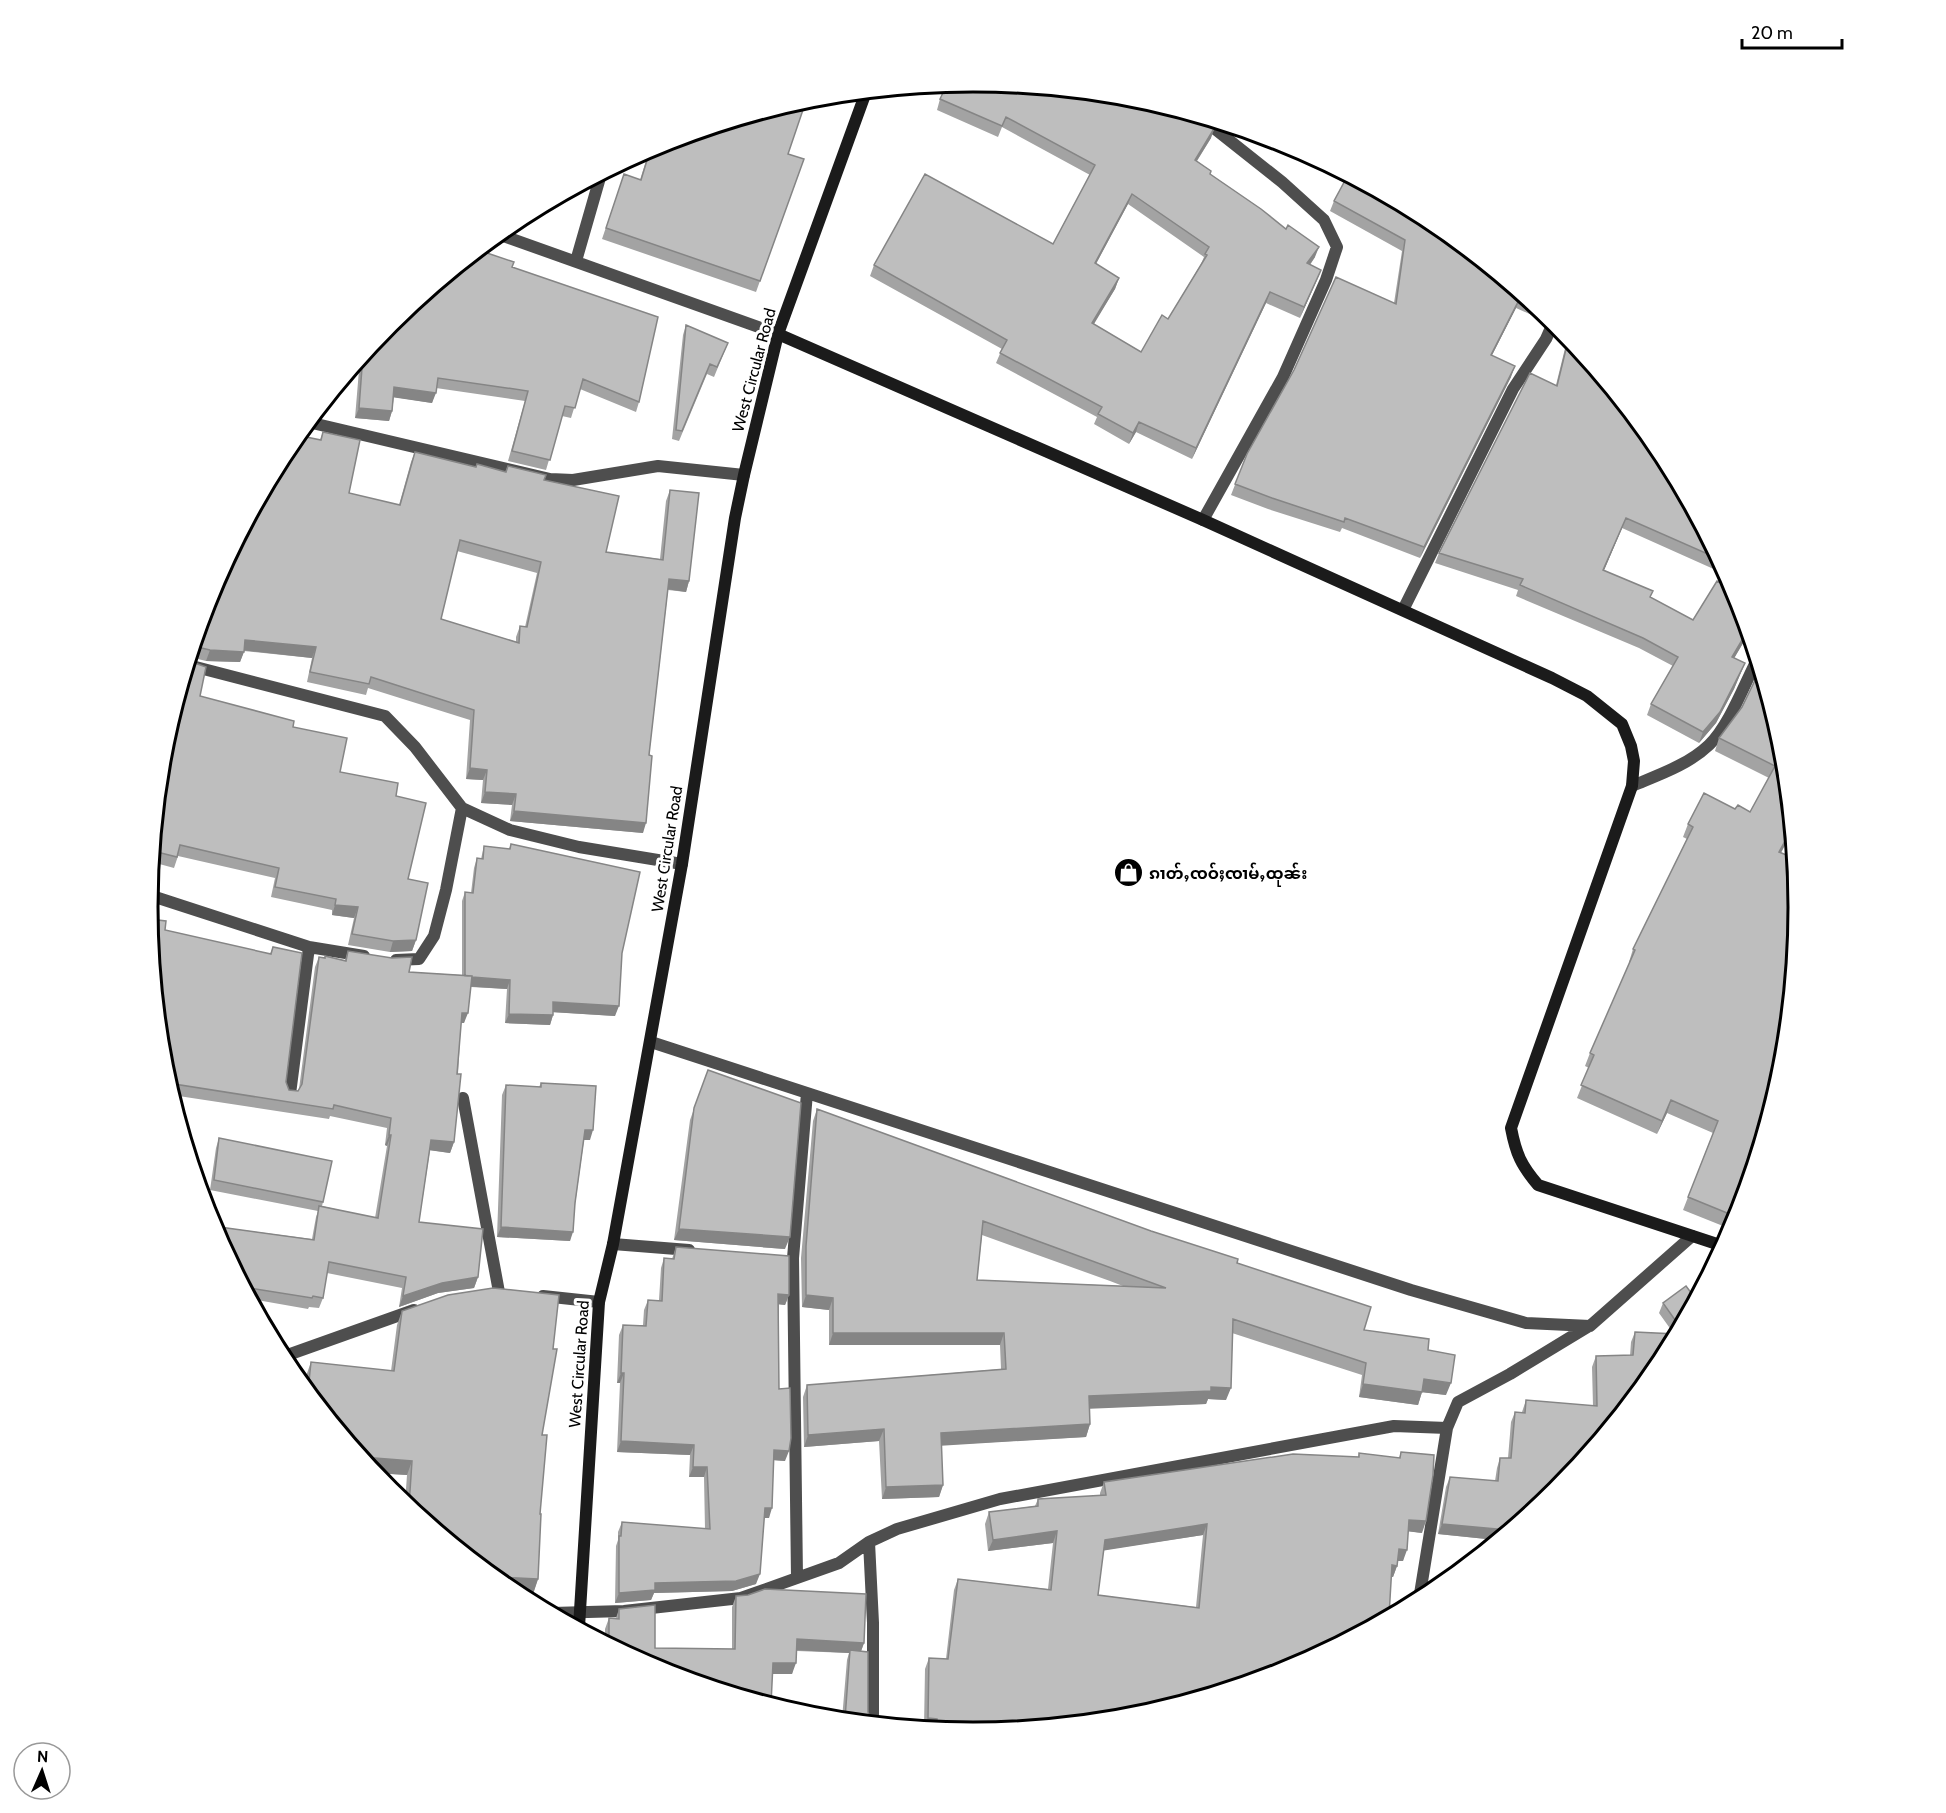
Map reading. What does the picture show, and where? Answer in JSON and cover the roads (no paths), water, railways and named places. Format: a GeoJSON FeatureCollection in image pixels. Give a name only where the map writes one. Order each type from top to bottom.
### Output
{"type":"FeatureCollection","features":[{"type":"Feature","properties":{"kind":"street","name":"West Circular Road"},"geometry":{"type":"LineString","coordinates":[[580,1620],[599,1302],[613,1244],[682,864],[735,518],[778,334],[864,99]]}},
{"type":"Feature","properties":{"kind":"street"},"geometry":{"type":"LineString","coordinates":[[1203,520],[1283,377],[1326,280],[1337,247],[1324,220],[1282,182],[1215,129]]}},
{"type":"Feature","properties":{"kind":"street"},"geometry":{"type":"LineString","coordinates":[[576,261],[598,184]]}},
{"type":"Feature","properties":{"kind":"street"},"geometry":{"type":"LineString","coordinates":[[508,238],[778,334],[1203,520],[1552,678],[1587,696],[1622,724],[1634,761],[1632,786],[1511,1128],[1515,1151],[1523,1168],[1538,1185],[1715,1243]]}},
{"type":"Feature","properties":{"kind":"street"},"geometry":{"type":"LineString","coordinates":[[1402,610],[1513,389],[1550,331]]}},
{"type":"Feature","properties":{"kind":"street"},"geometry":{"type":"LineString","coordinates":[[316,424],[550,480],[573,480],[658,466],[744,475]]}},
{"type":"Feature","properties":{"kind":"street"},"geometry":{"type":"LineString","coordinates":[[195,667],[385,717],[415,747],[462,808],[510,830],[579,847],[682,864]]}},
{"type":"Feature","properties":{"kind":"street"},"geometry":{"type":"LineString","coordinates":[[1632,786],[1674,768],[1708,745],[1722,729],[1752,669]]}},
{"type":"Feature","properties":{"kind":"street"},"geometry":{"type":"LineString","coordinates":[[158,899],[309,947],[384,959],[419,959],[434,936],[446,890],[462,808]]}},
{"type":"Feature","properties":{"kind":"street"},"geometry":{"type":"LineString","coordinates":[[290,1094],[309,947]]}},
{"type":"Feature","properties":{"kind":"street"},"geometry":{"type":"LineString","coordinates":[[651,1042],[1411,1290],[1526,1323],[1590,1326]]}},
{"type":"Feature","properties":{"kind":"street"},"geometry":{"type":"LineString","coordinates":[[797,1578],[788,1258],[807,1093]]}},
{"type":"Feature","properties":{"kind":"street"},"geometry":{"type":"LineString","coordinates":[[463,1098],[499,1292]]}},
{"type":"Feature","properties":{"kind":"street"},"geometry":{"type":"LineString","coordinates":[[1421,1587],[1447,1428],[1458,1402],[1590,1326],[1692,1236]]}},
{"type":"Feature","properties":{"kind":"street"},"geometry":{"type":"LineString","coordinates":[[613,1244],[703,1251]]}},
{"type":"Feature","properties":{"kind":"street"},"geometry":{"type":"LineString","coordinates":[[532,1295],[599,1302]]}},
{"type":"Feature","properties":{"kind":"street"},"geometry":{"type":"LineString","coordinates":[[292,1354],[431,1304]]}},
{"type":"Feature","properties":{"kind":"street"},"geometry":{"type":"LineString","coordinates":[[568,1614],[624,1611],[741,1598],[839,1563],[869,1542],[897,1528],[1000,1499],[1394,1426],[1447,1428]]}},
{"type":"Feature","properties":{"kind":"street"},"geometry":{"type":"LineString","coordinates":[[869,1542],[873,1623],[873,1716]]}},
{"type":"Feature","properties":{"kind":"place","name":"ၵၢတ်ႇၸဝ်ႈၸၢမ်ႇထုၼ်း"},"geometry":{"type":"Point","coordinates":[1128,873]}}]}
